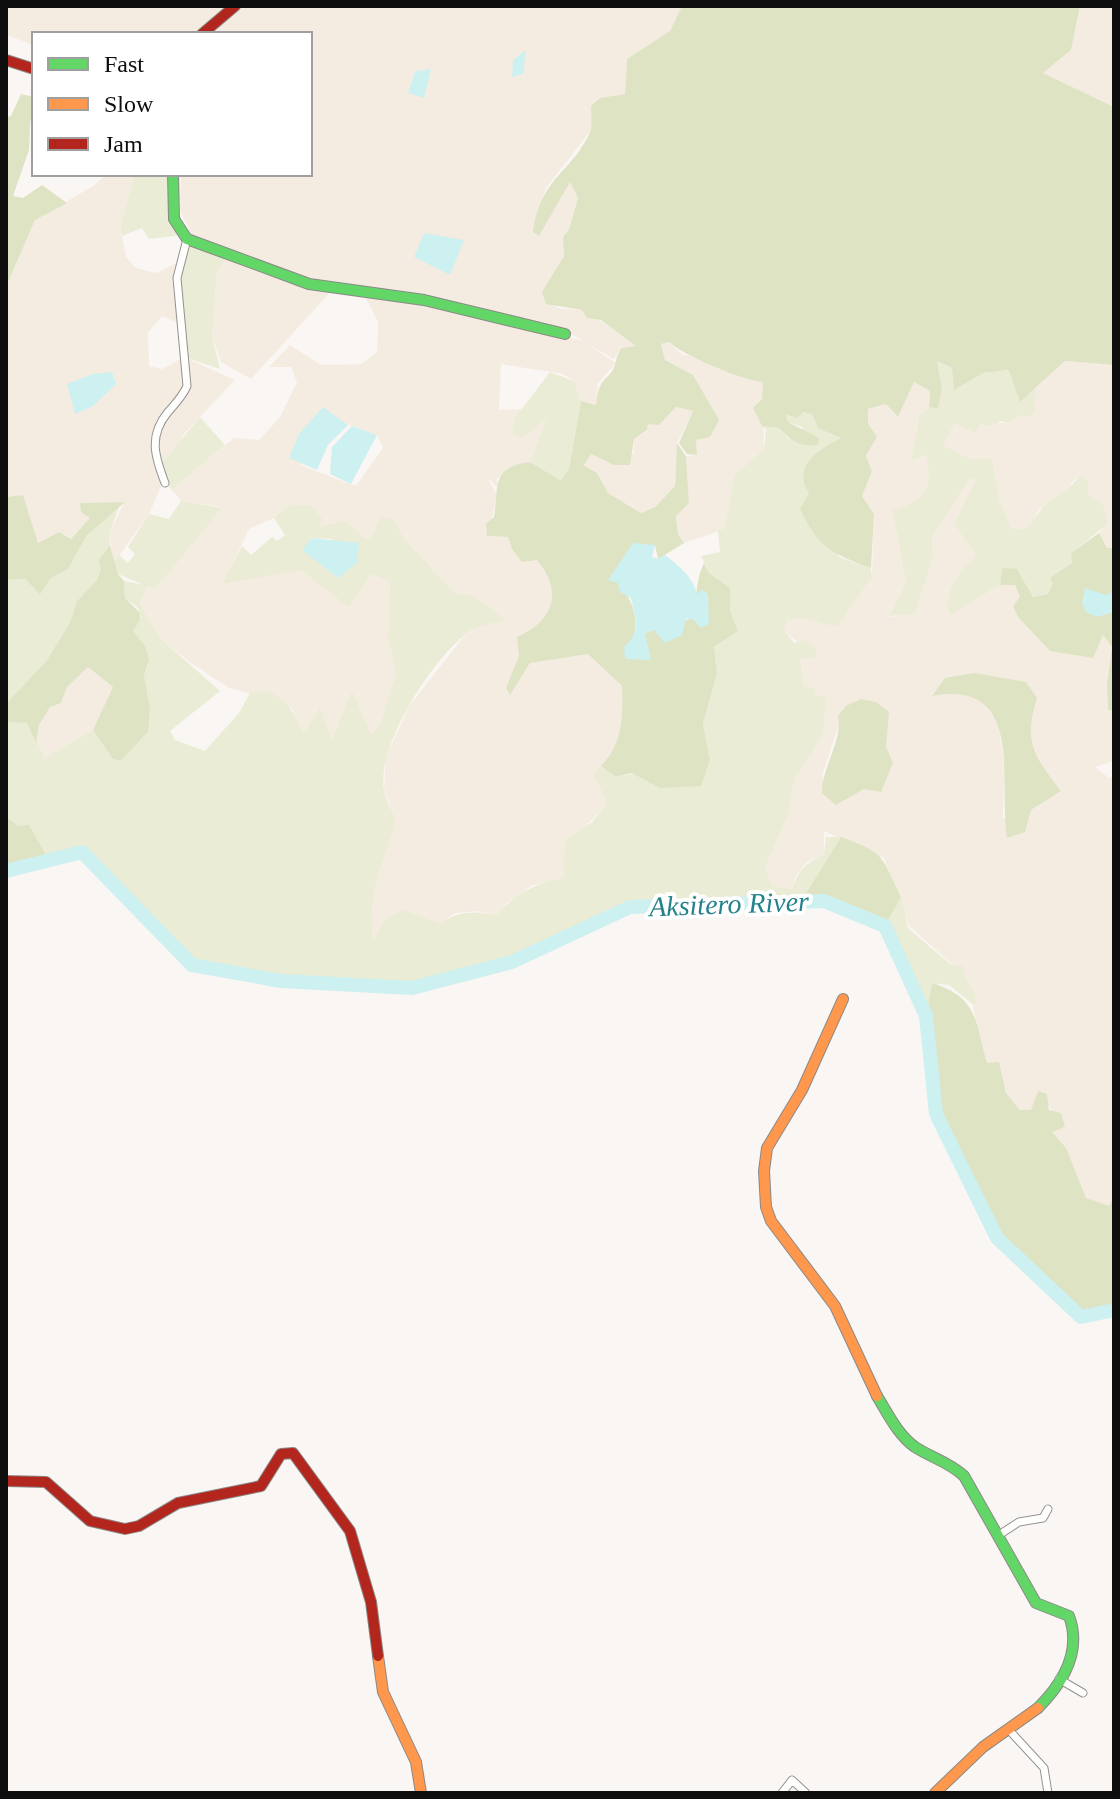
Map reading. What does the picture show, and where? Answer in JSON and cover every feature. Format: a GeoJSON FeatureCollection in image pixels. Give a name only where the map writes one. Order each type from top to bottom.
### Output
{"type":"FeatureCollection","features":[{"type":"Feature","properties":{"kind":"street"},"geometry":{"type":"LineString","coordinates":[[204,32],[235,6]]}},
{"type":"Feature","properties":{"kind":"street"},"geometry":{"type":"LineString","coordinates":[[6,60],[32,68]]}},
{"type":"Feature","properties":{"kind":"street"},"geometry":{"type":"LineString","coordinates":[[173,176],[174,219],[187,239],[309,284],[424,300],[565,334]]}},
{"type":"Feature","properties":{"kind":"street"},"geometry":{"type":"LineString","coordinates":[[165,483],[154,458],[154,441],[161,421],[187,386],[177,278],[187,239]]}},
{"type":"Feature","properties":{"kind":"street"},"geometry":{"type":"LineString","coordinates":[[843,999],[802,1090],[767,1148],[764,1181],[769,1216],[831,1299],[866,1377],[897,1429],[904,1438],[951,1464],[964,1476],[1036,1603],[1072,1619],[1073,1651],[1042,1705],[989,1742],[935,1793]]}},
{"type":"Feature","properties":{"kind":"street"},"geometry":{"type":"LineString","coordinates":[[6,1481],[46,1482],[90,1521],[125,1529],[139,1526],[178,1503],[261,1486],[281,1454],[293,1453],[350,1531],[371,1602],[383,1692],[416,1762],[421,1793]]}},
{"type":"Feature","properties":{"kind":"street"},"geometry":{"type":"LineString","coordinates":[[999,1535],[1019,1522],[1043,1518],[1048,1509]]}},
{"type":"Feature","properties":{"kind":"street"},"geometry":{"type":"LineString","coordinates":[[1059,1679],[1083,1693]]}},
{"type":"Feature","properties":{"kind":"street"},"geometry":{"type":"LineString","coordinates":[[1009,1730],[1044,1768],[1048,1793]]}},
{"type":"Feature","properties":{"kind":"street"},"geometry":{"type":"LineString","coordinates":[[782,1793],[792,1780],[806,1793]]}},
{"type":"Feature","properties":{"kind":"shaded area"},"geometry":{"type":"Polygon","coordinates":[[[6,6],[228,6],[199,32],[32,32],[32,44],[6,35],[6,6]]]}},
{"type":"Feature","properties":{"kind":"shaded area"},"geometry":{"type":"Polygon","coordinates":[[[244,6],[682,6],[670,31],[627,59],[625,94],[612,96],[591,130],[546,188],[533,231],[539,236],[570,181],[578,198],[569,229],[563,237],[564,256],[543,292],[557,308],[582,310],[633,341],[636,346],[618,352],[614,359],[586,343],[616,363],[598,383],[596,405],[581,401],[574,381],[563,374],[501,364],[499,410],[525,409],[515,418],[548,416],[530,462],[497,479],[498,488],[487,477],[497,495],[488,536],[508,537],[512,549],[537,559],[550,575],[552,588],[552,605],[519,656],[510,694],[530,663],[588,653],[622,686],[623,722],[614,753],[595,774],[608,803],[583,829],[565,877],[531,886],[506,904],[497,917],[478,911],[455,913],[441,924],[373,942],[369,906],[377,870],[396,820],[384,791],[386,757],[409,706],[465,635],[482,625],[506,620],[456,594],[405,540],[394,520],[371,539],[362,538],[346,520],[319,527],[287,506],[274,518],[249,529],[223,583],[301,570],[349,608],[372,574],[390,582],[388,639],[396,673],[380,725],[370,736],[332,742],[319,708],[303,735],[293,710],[285,703],[229,688],[161,639],[140,604],[147,586],[153,590],[221,507],[181,501],[172,490],[234,438],[259,440],[280,417],[297,382],[291,367],[269,367],[290,345],[321,365],[361,364],[377,352],[378,322],[362,291],[550,331],[585,342],[566,331],[307,279],[192,235],[180,211],[181,176],[312,176],[312,32],[213,32],[244,6]],[[323,408],[300,465],[356,486],[383,448],[377,435],[344,423],[323,408]]]}},
{"type":"Feature","properties":{"kind":"shaded area"},"geometry":{"type":"Polygon","coordinates":[[[1080,6],[1114,6],[1114,107],[1043,73],[1071,50],[1080,6]]]}},
{"type":"Feature","properties":{"kind":"shaded area"},"geometry":{"type":"Polygon","coordinates":[[[105,176],[134,176],[120,227],[126,257],[136,268],[156,273],[179,262],[181,324],[162,316],[148,333],[149,366],[162,369],[184,357],[235,380],[183,435],[149,514],[114,563],[109,534],[124,502],[80,503],[90,518],[71,539],[59,532],[37,543],[23,495],[6,497],[6,287],[35,220],[105,176]]]}},
{"type":"Feature","properties":{"kind":"shaded area"},"geometry":{"type":"Polygon","coordinates":[[[229,255],[334,288],[251,379],[221,362],[212,336],[217,271],[229,255]]]}},
{"type":"Feature","properties":{"kind":"shaded area"},"geometry":{"type":"Polygon","coordinates":[[[669,342],[683,355],[697,356],[718,369],[763,382],[764,449],[734,475],[725,529],[684,543],[678,534],[676,515],[689,503],[686,456],[697,455],[696,440],[718,420],[693,375],[665,360],[661,344],[669,342]]]}},
{"type":"Feature","properties":{"kind":"shaded area"},"geometry":{"type":"Polygon","coordinates":[[[1065,361],[1114,365],[1114,548],[1107,549],[1099,533],[1108,523],[1086,493],[1080,475],[1068,491],[1038,510],[1032,526],[1020,531],[1011,528],[1000,501],[992,459],[971,459],[943,445],[955,423],[1008,423],[1019,415],[1029,416],[1035,412],[1036,388],[1065,361]]]}},
{"type":"Feature","properties":{"kind":"shaded area"},"geometry":{"type":"Polygon","coordinates":[[[914,382],[930,391],[929,407],[919,416],[915,449],[926,453],[932,476],[924,492],[910,506],[892,511],[906,582],[889,616],[894,617],[917,607],[933,557],[932,537],[970,478],[978,478],[954,524],[977,555],[949,615],[1000,585],[1015,584],[1020,597],[1102,634],[1112,647],[1107,684],[1108,710],[1114,711],[1114,761],[1095,767],[1109,778],[1114,775],[1114,1197],[1109,1207],[1086,1198],[1052,1132],[1065,1127],[1038,1092],[1031,1111],[1020,1110],[1006,1093],[999,1063],[987,1064],[973,1008],[976,996],[964,975],[909,926],[884,858],[824,831],[824,854],[806,863],[795,877],[793,889],[772,886],[765,868],[788,814],[795,777],[820,733],[826,695],[816,698],[804,686],[800,658],[815,657],[783,630],[787,620],[803,618],[837,626],[872,577],[874,514],[862,496],[872,473],[866,457],[877,437],[868,422],[868,409],[886,404],[898,417],[914,382]],[[974,673],[933,695],[953,692],[981,700],[998,721],[1005,773],[1003,818],[1031,810],[1061,791],[1033,755],[1029,722],[974,673]],[[839,724],[822,776],[836,804],[864,789],[839,724]]]}},
{"type":"Feature","properties":{"kind":"shaded area"},"geometry":{"type":"Polygon","coordinates":[[[676,407],[693,411],[677,443],[675,486],[655,507],[641,513],[608,493],[597,473],[584,464],[591,454],[614,465],[634,453],[634,439],[647,431],[648,423],[659,425],[676,407]]]}},
{"type":"Feature","properties":{"kind":"shaded area"},"geometry":{"type":"Polygon","coordinates":[[[88,667],[114,687],[93,730],[45,758],[36,743],[39,725],[50,706],[61,703],[67,687],[88,667]]]}},
{"type":"Feature","properties":{"kind":"green space"},"geometry":{"type":"Polygon","coordinates":[[[682,6],[1080,6],[1071,50],[1043,73],[1114,107],[1114,365],[1065,361],[1020,402],[1009,370],[983,373],[954,390],[952,368],[937,361],[942,389],[938,409],[929,407],[930,391],[914,382],[898,417],[886,404],[868,409],[868,423],[877,437],[866,456],[872,472],[862,496],[874,514],[871,568],[828,548],[813,532],[800,509],[809,493],[803,475],[810,460],[841,438],[818,428],[812,414],[803,412],[797,418],[785,414],[788,422],[819,438],[818,445],[801,444],[779,428],[762,426],[753,408],[762,399],[763,382],[714,366],[669,342],[661,344],[665,360],[693,375],[719,420],[710,437],[696,440],[697,455],[687,454],[679,443],[693,411],[676,407],[659,425],[648,424],[647,430],[634,439],[630,465],[614,465],[591,454],[584,465],[597,473],[608,493],[641,513],[655,507],[675,486],[677,443],[686,456],[689,503],[676,516],[678,534],[684,543],[658,559],[655,545],[618,583],[633,609],[633,640],[645,633],[693,618],[704,563],[709,573],[730,588],[730,611],[738,631],[714,647],[717,673],[703,724],[710,760],[701,786],[660,788],[632,773],[616,777],[601,766],[618,739],[622,719],[622,686],[588,654],[530,663],[510,695],[506,688],[519,656],[517,637],[539,623],[551,604],[552,594],[550,583],[537,560],[522,562],[508,537],[487,536],[486,524],[494,517],[499,479],[509,468],[530,462],[561,481],[569,469],[581,401],[596,405],[599,388],[613,370],[620,350],[636,346],[601,320],[587,318],[582,310],[546,304],[542,292],[564,256],[563,237],[569,229],[578,198],[570,182],[539,236],[533,232],[543,199],[590,132],[591,106],[600,98],[625,94],[627,59],[670,31],[682,6]]]}},
{"type":"Feature","properties":{"kind":"green space"},"geometry":{"type":"Polygon","coordinates":[[[21,94],[32,97],[29,150],[13,196],[23,198],[42,185],[67,203],[35,220],[6,287],[6,117],[11,116],[21,94]]]}},
{"type":"Feature","properties":{"kind":"green space"},"geometry":{"type":"Polygon","coordinates":[[[134,176],[173,176],[174,219],[182,235],[149,239],[142,228],[122,236],[120,227],[134,176]]]}},
{"type":"Feature","properties":{"kind":"green space"},"geometry":{"type":"Polygon","coordinates":[[[187,239],[229,255],[217,271],[212,336],[220,369],[184,357],[177,278],[187,239]]]}},
{"type":"Feature","properties":{"kind":"green space"},"geometry":{"type":"Polygon","coordinates":[[[937,361],[952,368],[954,389],[983,373],[1010,370],[1021,401],[1036,388],[1035,412],[1029,417],[1019,415],[1008,423],[1000,421],[992,426],[981,424],[975,433],[955,423],[943,445],[971,459],[992,459],[1000,501],[1011,528],[1018,530],[1028,527],[1045,505],[1080,475],[1089,482],[1087,493],[1103,505],[1108,524],[1071,553],[1072,563],[1051,578],[1053,583],[1048,594],[1033,597],[1017,569],[1002,569],[1000,585],[950,615],[951,589],[976,555],[954,524],[977,478],[970,478],[932,537],[933,557],[915,614],[889,616],[906,582],[892,510],[920,497],[928,484],[926,454],[911,461],[919,416],[929,407],[938,409],[942,389],[937,361]]]}},
{"type":"Feature","properties":{"kind":"green space"},"geometry":{"type":"Polygon","coordinates":[[[550,372],[574,381],[581,401],[569,469],[561,482],[530,462],[547,418],[522,438],[512,433],[515,418],[550,372]]]}},
{"type":"Feature","properties":{"kind":"green space"},"geometry":{"type":"Polygon","coordinates":[[[784,413],[813,414],[842,439],[809,493],[839,557],[871,568],[872,577],[837,627],[803,618],[787,620],[784,630],[794,643],[807,640],[817,650],[815,657],[800,659],[804,686],[813,688],[816,697],[826,695],[823,734],[795,777],[788,814],[765,868],[772,886],[793,889],[804,868],[824,854],[826,837],[841,837],[801,901],[630,907],[512,962],[412,988],[281,981],[192,965],[85,850],[49,860],[29,826],[18,826],[6,817],[6,722],[27,723],[45,758],[93,730],[112,758],[150,708],[144,675],[149,660],[131,634],[140,619],[138,608],[125,598],[124,581],[144,585],[118,574],[114,563],[119,555],[128,563],[135,554],[128,547],[149,514],[169,519],[181,501],[222,508],[154,590],[147,586],[140,604],[161,639],[220,691],[170,731],[175,740],[205,751],[239,713],[251,691],[269,692],[283,700],[303,734],[320,707],[332,741],[352,691],[371,735],[380,725],[396,673],[388,639],[390,582],[372,574],[349,608],[301,570],[222,584],[242,546],[251,555],[272,537],[277,541],[285,535],[274,518],[287,506],[310,505],[322,518],[319,527],[346,520],[363,538],[371,539],[381,517],[394,520],[405,540],[456,594],[472,595],[507,621],[476,628],[452,647],[423,684],[397,729],[384,772],[384,791],[396,820],[374,892],[373,941],[386,919],[402,910],[441,924],[454,916],[468,913],[497,916],[527,890],[564,877],[565,840],[592,822],[607,803],[594,774],[601,766],[616,777],[710,760],[703,724],[717,673],[714,647],[738,631],[730,611],[730,588],[709,573],[701,556],[720,552],[718,531],[725,528],[734,475],[764,449],[766,429],[762,426],[779,428],[789,439],[804,428],[788,422],[784,413]],[[311,538],[303,550],[338,578],[332,539],[311,538]]]}},
{"type":"Feature","properties":{"kind":"green space"},"geometry":{"type":"Polygon","coordinates":[[[200,417],[225,445],[172,490],[158,468],[200,417]]]}},
{"type":"Feature","properties":{"kind":"green space"},"geometry":{"type":"Polygon","coordinates":[[[23,495],[38,543],[59,532],[71,539],[90,518],[81,512],[80,503],[125,502],[87,535],[68,569],[51,578],[40,594],[25,579],[6,580],[6,497],[23,495]]]}},
{"type":"Feature","properties":{"kind":"green space"},"geometry":{"type":"Polygon","coordinates":[[[121,502],[109,534],[110,545],[98,561],[101,568],[97,580],[77,601],[70,622],[47,660],[6,704],[6,580],[25,579],[40,593],[51,578],[68,569],[87,535],[121,502]]]}},
{"type":"Feature","properties":{"kind":"green space"},"geometry":{"type":"Polygon","coordinates":[[[1099,533],[1107,548],[1114,548],[1114,711],[1108,710],[1107,684],[1112,647],[1103,635],[1093,658],[1050,651],[1018,617],[1013,606],[1020,597],[1015,585],[1000,585],[1002,568],[1017,569],[1033,597],[1048,594],[1053,583],[1050,578],[1072,563],[1071,553],[1099,533]]]}},
{"type":"Feature","properties":{"kind":"green space"},"geometry":{"type":"Polygon","coordinates":[[[110,545],[118,574],[124,581],[125,598],[139,612],[140,620],[133,631],[145,646],[149,660],[144,675],[150,708],[148,732],[120,761],[112,758],[93,730],[113,687],[88,667],[67,687],[61,703],[50,707],[39,725],[36,743],[27,723],[6,722],[6,704],[47,660],[70,622],[77,601],[97,580],[101,568],[98,561],[110,545]]]}},
{"type":"Feature","properties":{"kind":"green space"},"geometry":{"type":"Polygon","coordinates":[[[974,673],[1026,682],[1037,698],[1031,727],[1034,748],[1061,791],[1031,810],[1025,832],[1007,838],[1004,764],[995,718],[982,703],[962,695],[932,696],[945,678],[974,673]]]}},
{"type":"Feature","properties":{"kind":"green space"},"geometry":{"type":"Polygon","coordinates":[[[861,699],[876,702],[889,712],[886,747],[893,763],[881,792],[864,789],[836,805],[822,793],[825,773],[838,735],[838,716],[846,706],[861,699]]]}},
{"type":"Feature","properties":{"kind":"green space"},"geometry":{"type":"Polygon","coordinates":[[[6,817],[18,826],[29,825],[49,860],[6,871],[6,817]]]}},
{"type":"Feature","properties":{"kind":"green space"},"geometry":{"type":"Polygon","coordinates":[[[841,837],[875,853],[890,873],[901,897],[885,926],[825,901],[801,901],[841,837]]]}},
{"type":"Feature","properties":{"kind":"green space"},"geometry":{"type":"Polygon","coordinates":[[[901,897],[908,928],[950,964],[963,966],[964,975],[976,996],[975,1006],[949,985],[932,983],[926,1016],[885,926],[901,897]]]}},
{"type":"Feature","properties":{"kind":"green space"},"geometry":{"type":"Polygon","coordinates":[[[932,983],[959,996],[967,1004],[977,1023],[987,1063],[999,1062],[1006,1093],[1020,1110],[1031,1110],[1038,1091],[1047,1094],[1049,1110],[1061,1113],[1065,1127],[1052,1132],[1066,1148],[1086,1198],[1109,1206],[1114,1197],[1114,1310],[1081,1317],[997,1238],[936,1114],[926,1016],[932,983]]]}},
{"type":"Feature","properties":{"kind":"water"},"geometry":{"type":"Polygon","coordinates":[[[526,50],[523,74],[512,77],[513,60],[526,50]]]}},
{"type":"Feature","properties":{"kind":"water"},"geometry":{"type":"Polygon","coordinates":[[[431,69],[424,98],[408,93],[415,71],[431,69]]]}},
{"type":"Feature","properties":{"kind":"water"},"geometry":{"type":"Polygon","coordinates":[[[424,233],[464,240],[450,275],[414,257],[424,233]]]}},
{"type":"Feature","properties":{"kind":"water"},"geometry":{"type":"Polygon","coordinates":[[[112,372],[116,384],[93,406],[75,414],[67,384],[93,374],[112,372]]]}},
{"type":"Feature","properties":{"kind":"water"},"geometry":{"type":"Polygon","coordinates":[[[323,407],[348,425],[328,445],[317,470],[289,458],[299,434],[323,407]]]}},
{"type":"Feature","properties":{"kind":"water"},"geometry":{"type":"Polygon","coordinates":[[[352,426],[377,435],[351,484],[330,474],[332,447],[352,426]]]}},
{"type":"Feature","properties":{"kind":"water"},"geometry":{"type":"Polygon","coordinates":[[[312,538],[359,543],[357,563],[338,578],[302,550],[312,538]]]}},
{"type":"Feature","properties":{"kind":"water"},"geometry":{"type":"Polygon","coordinates":[[[633,543],[655,545],[652,557],[658,559],[665,555],[689,577],[697,594],[702,590],[708,594],[709,624],[701,628],[693,619],[686,619],[682,635],[665,643],[654,630],[645,633],[651,660],[625,659],[624,647],[633,637],[636,625],[631,598],[620,592],[618,583],[608,580],[633,543]]]}},
{"type":"Feature","properties":{"kind":"water"},"geometry":{"type":"Polygon","coordinates":[[[1085,588],[1106,595],[1114,591],[1114,612],[1097,617],[1086,612],[1082,603],[1085,588]]]}},
{"type":"Feature","properties":{"kind":"waterway","name":"Aksitero River"},"geometry":{"type":"LineString","coordinates":[[6,871],[82,852],[192,965],[281,981],[412,988],[512,962],[630,907],[824,901],[885,926],[926,1016],[936,1114],[997,1238],[1081,1317],[1114,1310]]}},
{"type":"Feature","properties":{"kind":"traffic: fast"},"geometry":{"type":"LineString","coordinates":[[173,176],[174,219],[187,239],[309,284],[424,300],[565,334]]}},
{"type":"Feature","properties":{"kind":"traffic: fast"},"geometry":{"type":"LineString","coordinates":[[877,1396],[909,1442],[964,1476],[1036,1603],[1069,1616],[1073,1642],[1068,1666],[1038,1708]]}},
{"type":"Feature","properties":{"kind":"traffic: slow"},"geometry":{"type":"LineString","coordinates":[[843,999],[802,1090],[767,1148],[764,1171],[766,1207],[771,1221],[835,1306],[877,1396]]}},
{"type":"Feature","properties":{"kind":"traffic: slow"},"geometry":{"type":"LineString","coordinates":[[378,1656],[383,1692],[416,1762],[421,1793]]}},
{"type":"Feature","properties":{"kind":"traffic: slow"},"geometry":{"type":"LineString","coordinates":[[935,1793],[983,1747],[1038,1708]]}},
{"type":"Feature","properties":{"kind":"traffic: jam"},"geometry":{"type":"LineString","coordinates":[[204,32],[235,6]]}},
{"type":"Feature","properties":{"kind":"traffic: jam"},"geometry":{"type":"LineString","coordinates":[[6,60],[32,68]]}},
{"type":"Feature","properties":{"kind":"traffic: jam"},"geometry":{"type":"LineString","coordinates":[[6,1481],[46,1482],[90,1521],[125,1529],[139,1526],[178,1503],[261,1486],[281,1454],[293,1453],[350,1531],[371,1602],[378,1656]]}}]}
